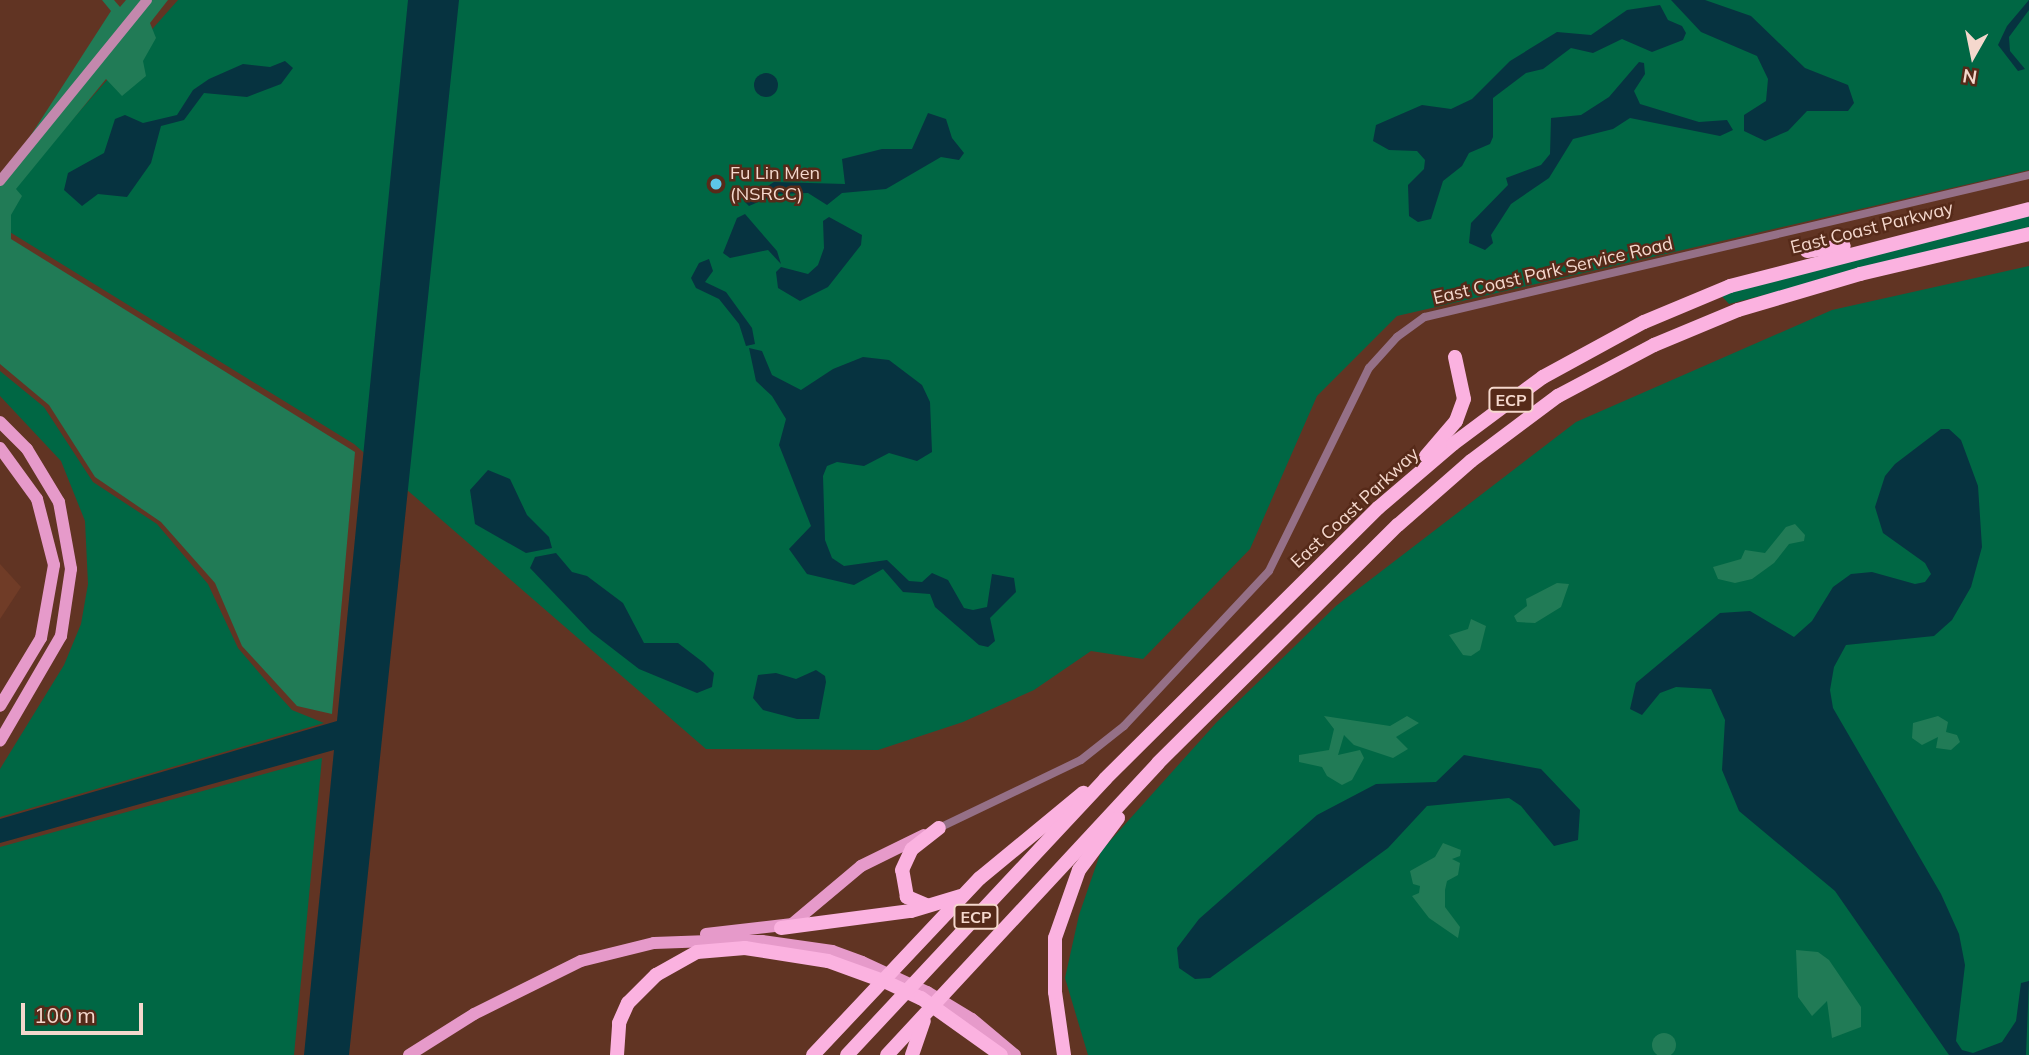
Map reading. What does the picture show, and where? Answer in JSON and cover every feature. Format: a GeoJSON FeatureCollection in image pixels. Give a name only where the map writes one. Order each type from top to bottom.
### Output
{"type":"FeatureCollection","features":[{"type":"Feature","properties":{"kind":"highway","name":"East Coast Parkway"},"geometry":{"type":"LineString","coordinates":[[847,1055],[1105,779],[1378,508],[1453,443],[1543,377],[1644,321],[1730,286],[1913,236],[2029,209]]}},
{"type":"Feature","properties":{"kind":"highway","name":"ECP"},"geometry":{"type":"LineString","coordinates":[[887,1055],[1136,787],[1398,525],[1471,461],[1558,396],[1654,345],[1738,310],[1860,274],[2029,234]]}},
{"type":"Feature","properties":{"kind":"highway"},"geometry":{"type":"LineString","coordinates":[[1807,251],[1913,236]]}},
{"type":"Feature","properties":{"kind":"highway"},"geometry":{"type":"LineString","coordinates":[[1378,508],[1456,421],[1464,399],[1455,357]]}},
{"type":"Feature","properties":{"kind":"highway"},"geometry":{"type":"LineString","coordinates":[[813,1055],[964,895],[1048,821],[1105,779]]}},
{"type":"Feature","properties":{"kind":"highway"},"geometry":{"type":"LineString","coordinates":[[1064,1055],[1055,992],[1055,938],[1079,870],[1122,813],[1136,787]]}},
{"type":"Feature","properties":{"kind":"highway"},"geometry":{"type":"LineString","coordinates":[[934,905],[912,902],[901,877],[912,849],[939,828]]}},
{"type":"Feature","properties":{"kind":"highway"},"geometry":{"type":"LineString","coordinates":[[781,928],[934,905],[964,895]]}},
{"type":"Feature","properties":{"kind":"highway"},"geometry":{"type":"LineString","coordinates":[[617,1055],[619,1023],[628,1003],[656,975],[697,952],[720,948],[772,951],[859,966],[970,1023],[1001,1055]]}},
{"type":"Feature","properties":{"kind":"highway"},"geometry":{"type":"LineString","coordinates":[[912,1055],[929,1010]]}},
{"type":"Feature","properties":{"kind":"main road"},"geometry":{"type":"LineString","coordinates":[[0,422],[27,449],[50,484],[66,526],[71,569],[61,636],[0,741]]}},
{"type":"Feature","properties":{"kind":"main road"},"geometry":{"type":"LineString","coordinates":[[0,448],[37,499],[54,565],[41,638],[0,706]]}},
{"type":"Feature","properties":{"kind":"main road"},"geometry":{"type":"LineString","coordinates":[[409,1055],[537,981],[581,961],[654,943],[781,928],[802,918],[861,866],[939,828]]}},
{"type":"Feature","properties":{"kind":"main road"},"geometry":{"type":"LineString","coordinates":[[654,943],[762,941],[832,951],[859,966]]}},
{"type":"Feature","properties":{"kind":"main road"},"geometry":{"type":"LineString","coordinates":[[970,1023],[1015,1055]]}},
{"type":"Feature","properties":{"kind":"street"},"geometry":{"type":"LineString","coordinates":[[0,181],[147,0]]}},
{"type":"Feature","properties":{"kind":"street","name":"East Coast Park Service Road"},"geometry":{"type":"LineString","coordinates":[[939,828],[1081,760],[1124,726],[1269,571],[1369,368],[1397,337],[1425,317],[2029,175]]}},
{"type":"Feature","properties":{"kind":"shaded area"},"geometry":{"type":"Polygon","coordinates":[[[0,564],[21,587],[0,619],[0,564]]]}},
{"type":"Feature","properties":{"kind":"green space"},"geometry":{"type":"Polygon","coordinates":[[[102,0],[114,0],[120,7],[126,0],[168,0],[150,23],[156,38],[143,61],[146,76],[122,96],[106,79],[16,189],[22,196],[11,215],[11,239],[355,452],[332,714],[297,706],[242,646],[215,583],[161,522],[95,477],[49,405],[0,364],[0,183],[111,11],[102,0]]]}},
{"type":"Feature","properties":{"kind":"green space"},"geometry":{"type":"Polygon","coordinates":[[[178,0],[2029,0],[2029,170],[1397,316],[1317,396],[1250,549],[1143,659],[1091,651],[1034,690],[963,722],[878,750],[706,749],[354,444],[0,226],[0,201],[178,0]]]}},
{"type":"Feature","properties":{"kind":"green space"},"geometry":{"type":"Polygon","coordinates":[[[2029,215],[2029,227],[1729,304],[1720,294],[2029,215]]]}},
{"type":"Feature","properties":{"kind":"green space"},"geometry":{"type":"Polygon","coordinates":[[[2029,266],[2029,1055],[1088,1055],[1065,978],[1079,915],[1101,851],[1216,723],[1336,606],[1576,422],[1832,310],[2029,266]]]}},
{"type":"Feature","properties":{"kind":"green space"},"geometry":{"type":"Polygon","coordinates":[[[0,371],[44,407],[93,482],[157,524],[208,584],[238,648],[292,710],[324,723],[0,817],[0,769],[64,665],[81,624],[88,584],[85,521],[61,461],[0,396],[0,371]]]}},
{"type":"Feature","properties":{"kind":"green space"},"geometry":{"type":"Polygon","coordinates":[[[1795,524],[1805,535],[1804,541],[1789,544],[1774,563],[1752,579],[1735,583],[1718,579],[1713,567],[1741,559],[1745,550],[1765,553],[1786,527],[1795,524]]]}},
{"type":"Feature","properties":{"kind":"green space"},"geometry":{"type":"Polygon","coordinates":[[[1557,583],[1569,584],[1561,607],[1535,623],[1517,622],[1514,616],[1527,606],[1526,599],[1557,583]]]}},
{"type":"Feature","properties":{"kind":"green space"},"geometry":{"type":"Polygon","coordinates":[[[1471,619],[1486,626],[1480,650],[1471,656],[1463,655],[1449,635],[1468,629],[1471,619]]]}},
{"type":"Feature","properties":{"kind":"green space"},"geometry":{"type":"Polygon","coordinates":[[[1324,716],[1390,726],[1407,716],[1419,723],[1396,737],[1408,749],[1393,758],[1354,745],[1344,735],[1338,755],[1360,750],[1364,758],[1352,780],[1342,785],[1327,776],[1322,767],[1299,762],[1299,755],[1329,750],[1334,729],[1324,716]]]}},
{"type":"Feature","properties":{"kind":"green space"},"geometry":{"type":"Polygon","coordinates":[[[1938,716],[1948,722],[1946,732],[1957,735],[1960,742],[1951,750],[1936,748],[1938,737],[1922,745],[1912,738],[1913,723],[1938,716]]]}},
{"type":"Feature","properties":{"kind":"green space"},"geometry":{"type":"Polygon","coordinates":[[[322,758],[294,1055],[0,1055],[0,847],[322,758]]]}},
{"type":"Feature","properties":{"kind":"green space"},"geometry":{"type":"Polygon","coordinates":[[[1443,843],[1461,850],[1460,856],[1452,859],[1460,863],[1458,875],[1447,881],[1445,890],[1445,907],[1460,927],[1458,938],[1429,918],[1412,896],[1419,893],[1420,886],[1413,884],[1410,871],[1435,857],[1443,843]]]}},
{"type":"Feature","properties":{"kind":"green space"},"geometry":{"type":"Polygon","coordinates":[[[1796,950],[1818,952],[1829,960],[1861,1007],[1861,1027],[1832,1038],[1827,1001],[1812,1016],[1798,997],[1796,950]]]}},
{"type":"Feature","properties":{"kind":"green space"},"geometry":{"type":"Polygon","coordinates":[[[1664,1033],[1675,1040],[1676,1045],[1669,1056],[1664,1057],[1653,1050],[1652,1045],[1659,1034],[1664,1033]]]}},
{"type":"Feature","properties":{"kind":"water"},"geometry":{"type":"Polygon","coordinates":[[[408,0],[459,0],[349,1055],[304,1055],[334,750],[0,843],[0,819],[337,721],[408,0]]]}},
{"type":"Feature","properties":{"kind":"water"},"geometry":{"type":"Polygon","coordinates":[[[1671,0],[1705,0],[1751,16],[1805,68],[1848,85],[1854,103],[1848,111],[1807,111],[1788,131],[1765,141],[1744,131],[1744,115],[1766,101],[1768,79],[1757,56],[1701,32],[1671,0]]]}},
{"type":"Feature","properties":{"kind":"water"},"geometry":{"type":"Polygon","coordinates":[[[2029,0],[2029,10],[2009,37],[2010,51],[2025,69],[2018,71],[1998,45],[2007,26],[2029,0]]]}},
{"type":"Feature","properties":{"kind":"water"},"geometry":{"type":"Polygon","coordinates":[[[1660,5],[1668,20],[1682,26],[1686,33],[1683,40],[1652,52],[1622,39],[1593,53],[1571,48],[1543,69],[1526,73],[1493,98],[1493,137],[1490,144],[1469,153],[1462,166],[1443,181],[1431,219],[1418,222],[1409,216],[1408,185],[1424,169],[1425,160],[1417,151],[1389,150],[1373,141],[1376,125],[1422,105],[1451,109],[1472,99],[1510,61],[1557,32],[1591,35],[1627,10],[1660,5]]]}},
{"type":"Feature","properties":{"kind":"water"},"geometry":{"type":"Polygon","coordinates":[[[285,61],[293,68],[281,84],[247,97],[204,93],[184,120],[161,126],[151,163],[127,197],[98,194],[82,206],[64,190],[68,173],[104,153],[115,119],[125,115],[143,123],[177,115],[193,90],[209,79],[243,64],[270,67],[285,61]]]}},
{"type":"Feature","properties":{"kind":"water"},"geometry":{"type":"Polygon","coordinates":[[[1639,62],[1644,63],[1645,74],[1634,91],[1640,104],[1699,122],[1727,120],[1733,130],[1720,136],[1630,118],[1613,129],[1573,139],[1549,178],[1511,204],[1491,235],[1493,243],[1485,250],[1469,243],[1471,223],[1508,185],[1506,178],[1541,165],[1550,154],[1551,118],[1581,115],[1609,97],[1639,62]]]}},
{"type":"Feature","properties":{"kind":"water"},"geometry":{"type":"Polygon","coordinates":[[[766,73],[777,80],[778,85],[771,96],[766,97],[755,90],[754,85],[761,74],[766,73]]]}},
{"type":"Feature","properties":{"kind":"water"},"geometry":{"type":"Polygon","coordinates":[[[928,113],[946,119],[952,138],[964,153],[959,160],[941,157],[886,189],[842,193],[827,205],[808,193],[777,194],[749,206],[744,201],[774,182],[845,184],[842,159],[882,149],[912,149],[928,113]]]}},
{"type":"Feature","properties":{"kind":"water"},"geometry":{"type":"Polygon","coordinates":[[[745,214],[777,251],[781,264],[768,250],[730,258],[723,253],[737,218],[745,214]]]}},
{"type":"Feature","properties":{"kind":"water"},"geometry":{"type":"Polygon","coordinates":[[[829,217],[862,235],[861,245],[828,287],[800,301],[778,288],[776,272],[781,267],[808,274],[818,265],[824,248],[823,221],[829,217]]]}},
{"type":"Feature","properties":{"kind":"water"},"geometry":{"type":"Polygon","coordinates":[[[709,259],[713,271],[705,282],[726,292],[752,328],[755,344],[746,346],[739,324],[719,299],[696,288],[691,278],[699,263],[709,259]]]}},
{"type":"Feature","properties":{"kind":"water"},"geometry":{"type":"Polygon","coordinates":[[[749,348],[762,351],[772,375],[801,390],[833,369],[863,357],[889,360],[922,385],[930,402],[932,452],[917,461],[889,453],[864,466],[837,462],[827,466],[823,476],[825,540],[832,558],[844,566],[887,560],[909,581],[922,582],[932,573],[948,580],[964,608],[973,610],[987,607],[992,574],[1014,578],[1016,592],[990,618],[995,641],[988,647],[979,645],[935,607],[930,594],[903,592],[883,569],[854,585],[807,574],[789,549],[811,526],[779,445],[786,419],[772,396],[756,381],[749,348]]]}},
{"type":"Feature","properties":{"kind":"water"},"geometry":{"type":"Polygon","coordinates":[[[1941,429],[1949,429],[1961,440],[1978,486],[1982,547],[1971,587],[1952,620],[1934,636],[1846,645],[1834,667],[1830,690],[1833,708],[1941,894],[1959,934],[1965,965],[1956,1041],[1962,1050],[1973,1053],[2002,1042],[2016,1021],[2021,983],[2029,981],[2026,1055],[1949,1055],[1835,891],[1739,811],[1722,770],[1725,720],[1711,689],[1676,687],[1660,693],[1642,715],[1630,709],[1636,683],[1720,613],[1750,611],[1794,637],[1812,621],[1833,587],[1851,574],[1872,572],[1915,584],[1925,582],[1931,574],[1925,563],[1883,533],[1875,507],[1885,476],[1895,464],[1941,429]]]}},
{"type":"Feature","properties":{"kind":"water"},"geometry":{"type":"Polygon","coordinates":[[[488,470],[510,479],[527,515],[549,537],[552,548],[526,553],[475,524],[470,490],[488,470]]]}},
{"type":"Feature","properties":{"kind":"water"},"geometry":{"type":"Polygon","coordinates":[[[556,553],[572,572],[587,576],[623,603],[644,643],[678,643],[704,663],[714,673],[712,687],[697,693],[639,669],[591,632],[530,568],[535,557],[556,553]]]}},
{"type":"Feature","properties":{"kind":"water"},"geometry":{"type":"Polygon","coordinates":[[[816,670],[825,676],[826,682],[819,719],[797,719],[763,710],[753,698],[758,675],[776,673],[796,679],[816,670]]]}},
{"type":"Feature","properties":{"kind":"water"},"geometry":{"type":"Polygon","coordinates":[[[1464,755],[1541,769],[1580,810],[1578,840],[1554,846],[1521,806],[1509,798],[1427,806],[1388,848],[1210,978],[1195,979],[1179,968],[1177,948],[1199,919],[1317,815],[1376,784],[1436,782],[1464,755]]]}},
{"type":"Feature","properties":{"kind":"place","name":"Fu Lin Men (NSRCC)"},"geometry":{"type":"Point","coordinates":[716,184]}}]}
